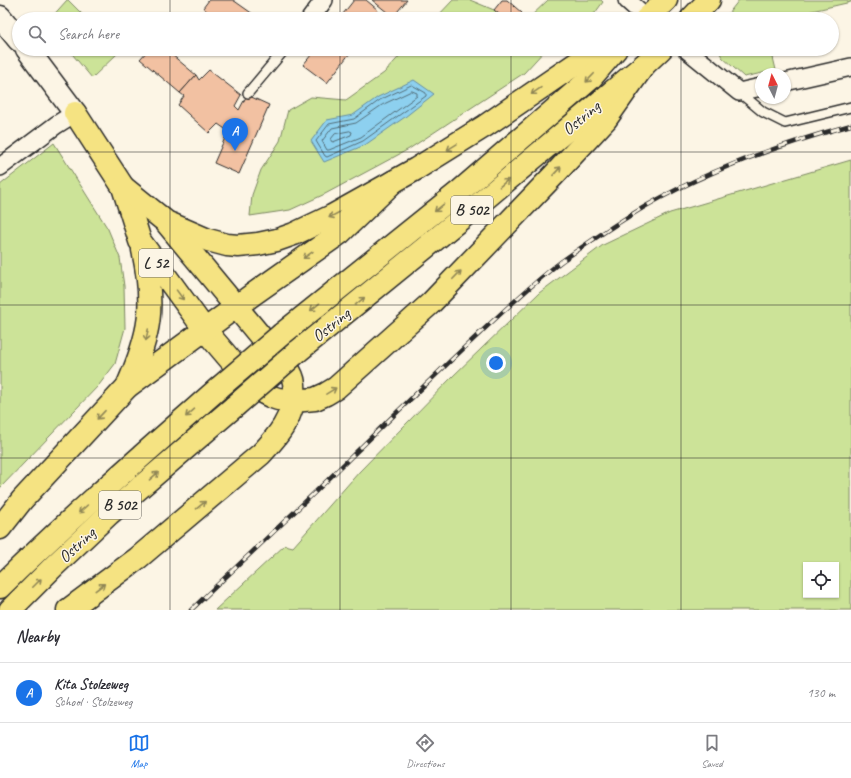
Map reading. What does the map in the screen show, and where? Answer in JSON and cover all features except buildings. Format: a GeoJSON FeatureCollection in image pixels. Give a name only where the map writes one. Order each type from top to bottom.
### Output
{"type":"FeatureCollection","features":[{"type":"Feature","properties":{"kind":"highway"},"geometry":{"type":"LineString","coordinates":[[653,12],[666,0]]}},
{"type":"Feature","properties":{"kind":"highway"},"geometry":{"type":"LineString","coordinates":[[698,12],[709,0]]}},
{"type":"Feature","properties":{"kind":"highway"},"geometry":{"type":"LineString","coordinates":[[123,187],[165,221],[195,235],[220,244],[238,246],[277,240],[301,231],[332,216],[392,182],[486,126],[577,63],[591,56]]}},
{"type":"Feature","properties":{"kind":"highway","name":"Ostring"},"geometry":{"type":"LineString","coordinates":[[0,587],[37,550],[220,387],[282,334],[460,191],[590,79],[610,56]]}},
{"type":"Feature","properties":{"kind":"highway","name":"Ostring"},"geometry":{"type":"LineString","coordinates":[[10,610],[109,514],[297,352],[474,208],[654,56]]}},
{"type":"Feature","properties":{"kind":"highway"},"geometry":{"type":"LineString","coordinates":[[68,610],[138,558],[261,454],[288,421],[294,401],[315,399],[336,388],[430,303],[606,119],[644,65]]}},
{"type":"Feature","properties":{"kind":"highway","name":"L 52"},"geometry":{"type":"LineString","coordinates":[[75,113],[123,187],[140,241],[206,330],[251,384],[272,397],[294,401],[294,379],[290,372],[165,221]]}},
{"type":"Feature","properties":{"kind":"highway"},"geometry":{"type":"LineString","coordinates":[[0,528],[22,500],[127,387],[206,330],[236,306],[340,233],[392,182]]}},
{"type":"Feature","properties":{"kind":"highway"},"geometry":{"type":"LineString","coordinates":[[127,387],[145,342],[150,314],[148,276],[140,241]]}},
{"type":"Feature","properties":{"kind":"main road"},"geometry":{"type":"LineString","coordinates":[[0,17],[12,32]]}},
{"type":"Feature","properties":{"kind":"main road","name":"L 52"},"geometry":{"type":"LineString","coordinates":[[32,56],[75,113]]}},
{"type":"Feature","properties":{"kind":"street"},"geometry":{"type":"LineString","coordinates":[[315,12],[324,0]]}},
{"type":"Feature","properties":{"kind":"street"},"geometry":{"type":"LineString","coordinates":[[627,0],[639,12]]}},
{"type":"Feature","properties":{"kind":"street"},"geometry":{"type":"LineString","coordinates":[[695,56],[739,92],[755,88]]}},
{"type":"Feature","properties":{"kind":"street"},"geometry":{"type":"LineString","coordinates":[[791,81],[851,67]]}},
{"type":"Feature","properties":{"kind":"street"},"geometry":{"type":"LineString","coordinates":[[0,167],[56,125],[75,113]]}},
{"type":"Feature","properties":{"kind":"lane"},"geometry":{"type":"LineString","coordinates":[[248,93],[279,56]]}},
{"type":"Feature","properties":{"kind":"lane"},"geometry":{"type":"LineString","coordinates":[[739,92],[762,112],[785,123],[851,107]]}},
{"type":"Feature","properties":{"kind":"green space"},"geometry":{"type":"Polygon","coordinates":[[[68,0],[80,12],[56,12],[68,0]]]}},
{"type":"Feature","properties":{"kind":"green space"},"geometry":{"type":"Polygon","coordinates":[[[453,0],[470,0],[496,12],[442,12],[453,0]]]}},
{"type":"Feature","properties":{"kind":"green space"},"geometry":{"type":"Polygon","coordinates":[[[548,0],[601,0],[603,2],[596,12],[535,12],[548,0]]]}},
{"type":"Feature","properties":{"kind":"green space"},"geometry":{"type":"Polygon","coordinates":[[[739,0],[851,0],[851,2],[807,12],[730,12],[739,0]]]}},
{"type":"Feature","properties":{"kind":"green space"},"geometry":{"type":"Polygon","coordinates":[[[74,56],[115,56],[92,78],[74,56]]]}},
{"type":"Feature","properties":{"kind":"green space"},"geometry":{"type":"Polygon","coordinates":[[[400,56],[540,56],[524,73],[409,149],[325,194],[290,210],[250,216],[252,195],[261,170],[280,141],[288,110],[311,97],[346,100],[384,73],[400,56]]]}},
{"type":"Feature","properties":{"kind":"green space"},"geometry":{"type":"Polygon","coordinates":[[[722,56],[773,56],[776,68],[755,68],[755,75],[744,77],[722,56]]]}},
{"type":"Feature","properties":{"kind":"green space"},"geometry":{"type":"Polygon","coordinates":[[[54,143],[108,229],[120,258],[124,286],[125,328],[115,364],[99,385],[0,488],[0,185],[54,143]]]}},
{"type":"Feature","properties":{"kind":"green space"},"geometry":{"type":"Polygon","coordinates":[[[851,160],[851,610],[215,610],[285,545],[293,547],[360,471],[453,376],[539,293],[603,245],[670,213],[851,160]]]}},
{"type":"Feature","properties":{"kind":"water"},"geometry":{"type":"Polygon","coordinates":[[[414,80],[434,94],[405,117],[365,145],[324,162],[311,141],[327,120],[353,115],[378,97],[414,80]]]}},
{"type":"Feature","properties":{"kind":"railway"},"geometry":{"type":"LineString","coordinates":[[191,610],[312,496],[464,348],[520,296],[562,261],[605,231],[683,186],[738,162],[794,142],[851,125]]}},
{"type":"Feature","properties":{"kind":"place","name":"Kita Stolzeweg"},"geometry":{"type":"Point","coordinates":[235,151]}}]}
